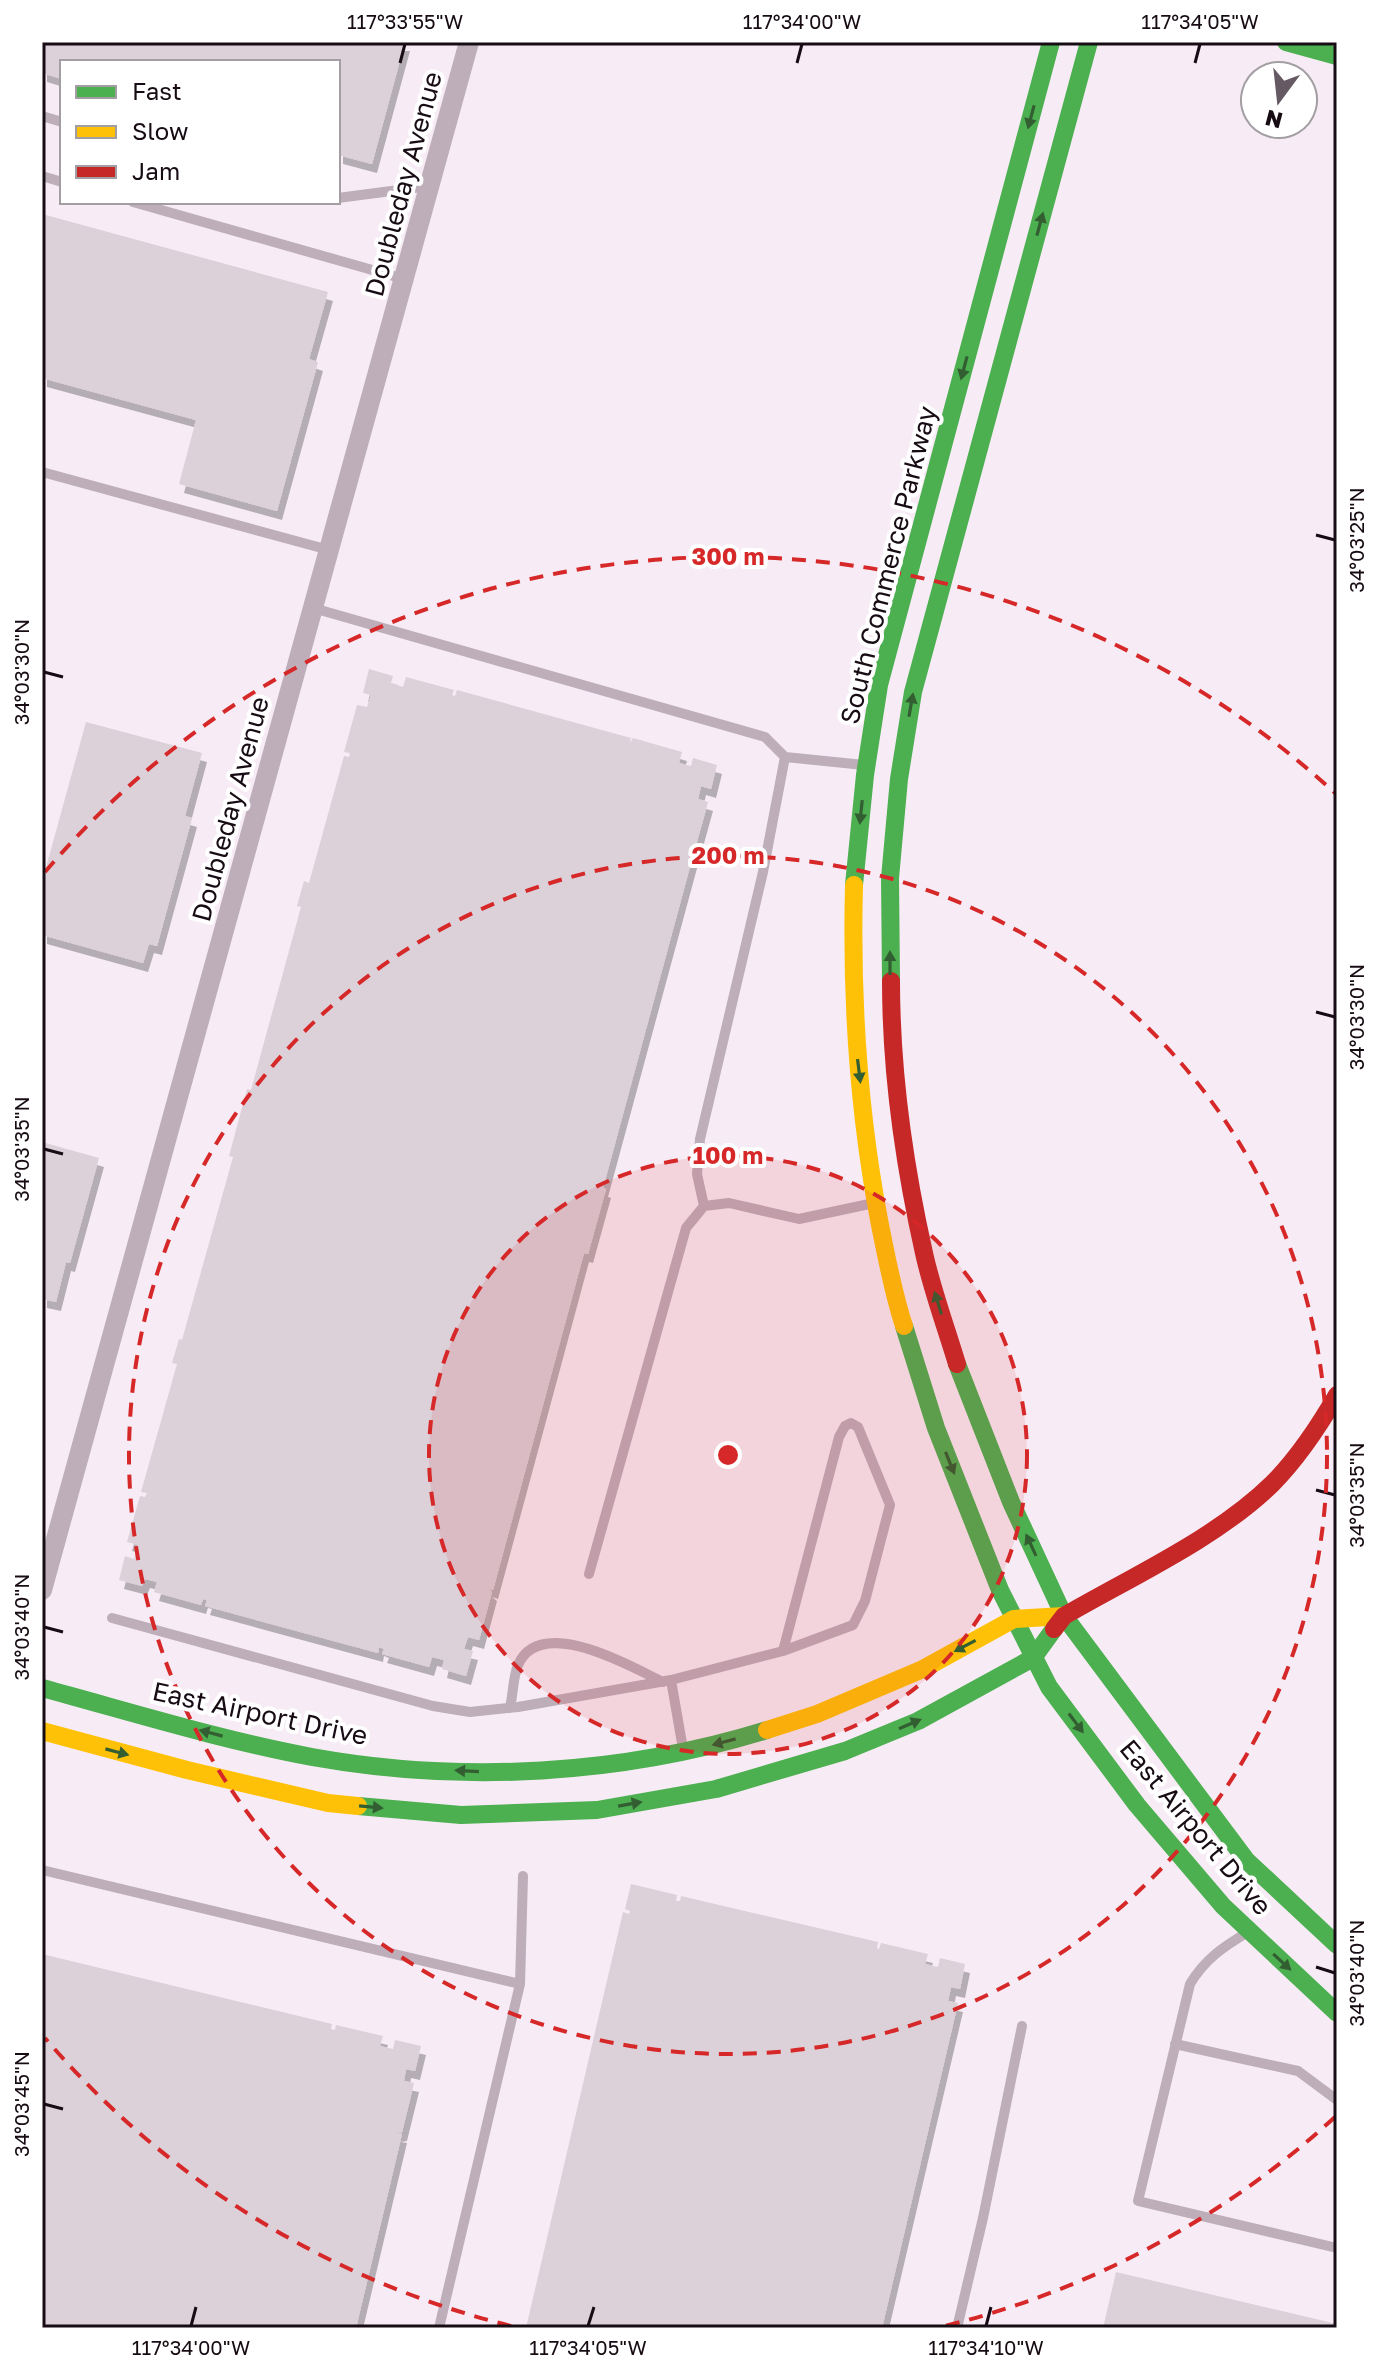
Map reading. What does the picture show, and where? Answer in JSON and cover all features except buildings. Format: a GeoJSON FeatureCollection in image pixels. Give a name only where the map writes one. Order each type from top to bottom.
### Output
{"type":"FeatureCollection","features":[{"type":"Feature","properties":{"kind":"main road","name":"South Commerce Parkway"},"geometry":{"type":"LineString","coordinates":[[1033,1658],[1014,1619],[932,1415],[895,1299],[876,1203],[854,1034],[852,951],[854,875],[879,685],[1051,42]]}},
{"type":"Feature","properties":{"kind":"main road"},"geometry":{"type":"LineString","coordinates":[[1064,1616],[1011,1502],[963,1380],[924,1255],[903,1142],[891,1030],[890,878],[899,779],[913,692],[1089,42]]}},
{"type":"Feature","properties":{"kind":"main road"},"geometry":{"type":"LineString","coordinates":[[1286,42],[1337,56]]}},
{"type":"Feature","properties":{"kind":"main road"},"geometry":{"type":"LineString","coordinates":[[42,1731],[187,1770],[328,1803],[461,1815],[597,1810],[716,1789],[845,1751],[918,1721],[1033,1658],[1064,1616],[1212,1531],[1273,1483],[1322,1421],[1337,1395]]}},
{"type":"Feature","properties":{"kind":"main road","name":"East Airport Drive"},"geometry":{"type":"LineString","coordinates":[[42,1688],[228,1738],[313,1757],[397,1768],[484,1772],[587,1768],[718,1745],[817,1714],[923,1669],[1014,1619],[1064,1616],[1246,1860],[1337,1945]]}},
{"type":"Feature","properties":{"kind":"main road","name":"East Airport Drive"},"geometry":{"type":"LineString","coordinates":[[1033,1658],[1049,1687],[1137,1805],[1223,1906],[1337,2013]]}},
{"type":"Feature","properties":{"kind":"street","name":"Doubleday Avenue"},"geometry":{"type":"LineString","coordinates":[[42,1590],[469,42]]}},
{"type":"Feature","properties":{"kind":"lane"},"geometry":{"type":"LineString","coordinates":[[340,198],[429,186]]}},
{"type":"Feature","properties":{"kind":"lane"},"geometry":{"type":"LineString","coordinates":[[140,204],[404,279]]}},
{"type":"Feature","properties":{"kind":"lane"},"geometry":{"type":"LineString","coordinates":[[42,472],[329,550]]}},
{"type":"Feature","properties":{"kind":"lane"},"geometry":{"type":"LineString","coordinates":[[313,608],[765,737],[785,757],[867,765]]}},
{"type":"Feature","properties":{"kind":"lane"},"geometry":{"type":"LineString","coordinates":[[704,1206],[697,1174],[700,1139],[763,872],[785,757]]}},
{"type":"Feature","properties":{"kind":"lane"},"geometry":{"type":"LineString","coordinates":[[589,1574],[686,1228],[704,1206],[729,1203],[799,1219],[876,1203]]}},
{"type":"Feature","properties":{"kind":"lane"},"geometry":{"type":"LineString","coordinates":[[112,1618],[433,1706],[470,1712],[667,1681],[783,1651],[853,1625],[865,1601],[890,1505],[858,1427],[851,1423],[845,1426],[839,1437],[783,1651]]}},
{"type":"Feature","properties":{"kind":"lane"},"geometry":{"type":"LineString","coordinates":[[510,1708],[518,1664],[531,1648],[545,1642],[579,1646],[667,1681]]}},
{"type":"Feature","properties":{"kind":"lane"},"geometry":{"type":"LineString","coordinates":[[667,1681],[683,1751]]}},
{"type":"Feature","properties":{"kind":"lane"},"geometry":{"type":"LineString","coordinates":[[42,1870],[520,1984]]}},
{"type":"Feature","properties":{"kind":"lane"},"geometry":{"type":"LineString","coordinates":[[439,2328],[520,1984],[523,1876]]}},
{"type":"Feature","properties":{"kind":"lane"},"geometry":{"type":"LineString","coordinates":[[1250,1931],[1218,1950],[1201,1965],[1190,1984],[1138,2201],[1337,2248]]}},
{"type":"Feature","properties":{"kind":"lane"},"geometry":{"type":"LineString","coordinates":[[957,2328],[1022,2026]]}},
{"type":"Feature","properties":{"kind":"lane"},"geometry":{"type":"LineString","coordinates":[[1175,2044],[1298,2071],[1337,2100]]}},
{"type":"Feature","properties":{"kind":"traffic: fast"},"geometry":{"type":"LineString","coordinates":[[854,885],[865,775],[879,685],[1051,42]]}},
{"type":"Feature","properties":{"kind":"traffic: fast"},"geometry":{"type":"LineString","coordinates":[[891,981],[890,878],[899,779],[913,692],[1089,42]]}},
{"type":"Feature","properties":{"kind":"traffic: fast"},"geometry":{"type":"LineString","coordinates":[[1286,42],[1337,56]]}},
{"type":"Feature","properties":{"kind":"traffic: fast"},"geometry":{"type":"LineString","coordinates":[[904,1326],[936,1428],[1000,1590],[1049,1687],[1137,1805],[1223,1906],[1337,2013]]}},
{"type":"Feature","properties":{"kind":"traffic: fast"},"geometry":{"type":"LineString","coordinates":[[957,1364],[1011,1502],[1064,1616],[1246,1860],[1337,1945]]}},
{"type":"Feature","properties":{"kind":"traffic: fast"},"geometry":{"type":"LineString","coordinates":[[358,1806],[461,1815],[597,1810],[716,1789],[845,1751],[918,1721],[1033,1658],[1054,1629]]}},
{"type":"Feature","properties":{"kind":"traffic: fast"},"geometry":{"type":"LineString","coordinates":[[42,1688],[278,1750],[369,1765],[426,1770],[484,1772],[599,1765],[656,1757],[767,1730]]}},
{"type":"Feature","properties":{"kind":"traffic: slow"},"geometry":{"type":"LineString","coordinates":[[854,885],[855,1013],[861,1098],[880,1225],[904,1326]]}},
{"type":"Feature","properties":{"kind":"traffic: slow"},"geometry":{"type":"LineString","coordinates":[[767,1730],[817,1714],[923,1669],[1014,1619],[1064,1616]]}},
{"type":"Feature","properties":{"kind":"traffic: slow"},"geometry":{"type":"LineString","coordinates":[[42,1731],[187,1770],[328,1803],[358,1806]]}},
{"type":"Feature","properties":{"kind":"traffic: jam"},"geometry":{"type":"LineString","coordinates":[[891,981],[896,1084],[910,1186],[927,1267],[957,1364]]}},
{"type":"Feature","properties":{"kind":"traffic: jam"},"geometry":{"type":"LineString","coordinates":[[1054,1629],[1064,1616],[1200,1539],[1250,1504],[1290,1464],[1337,1395]]}}]}
